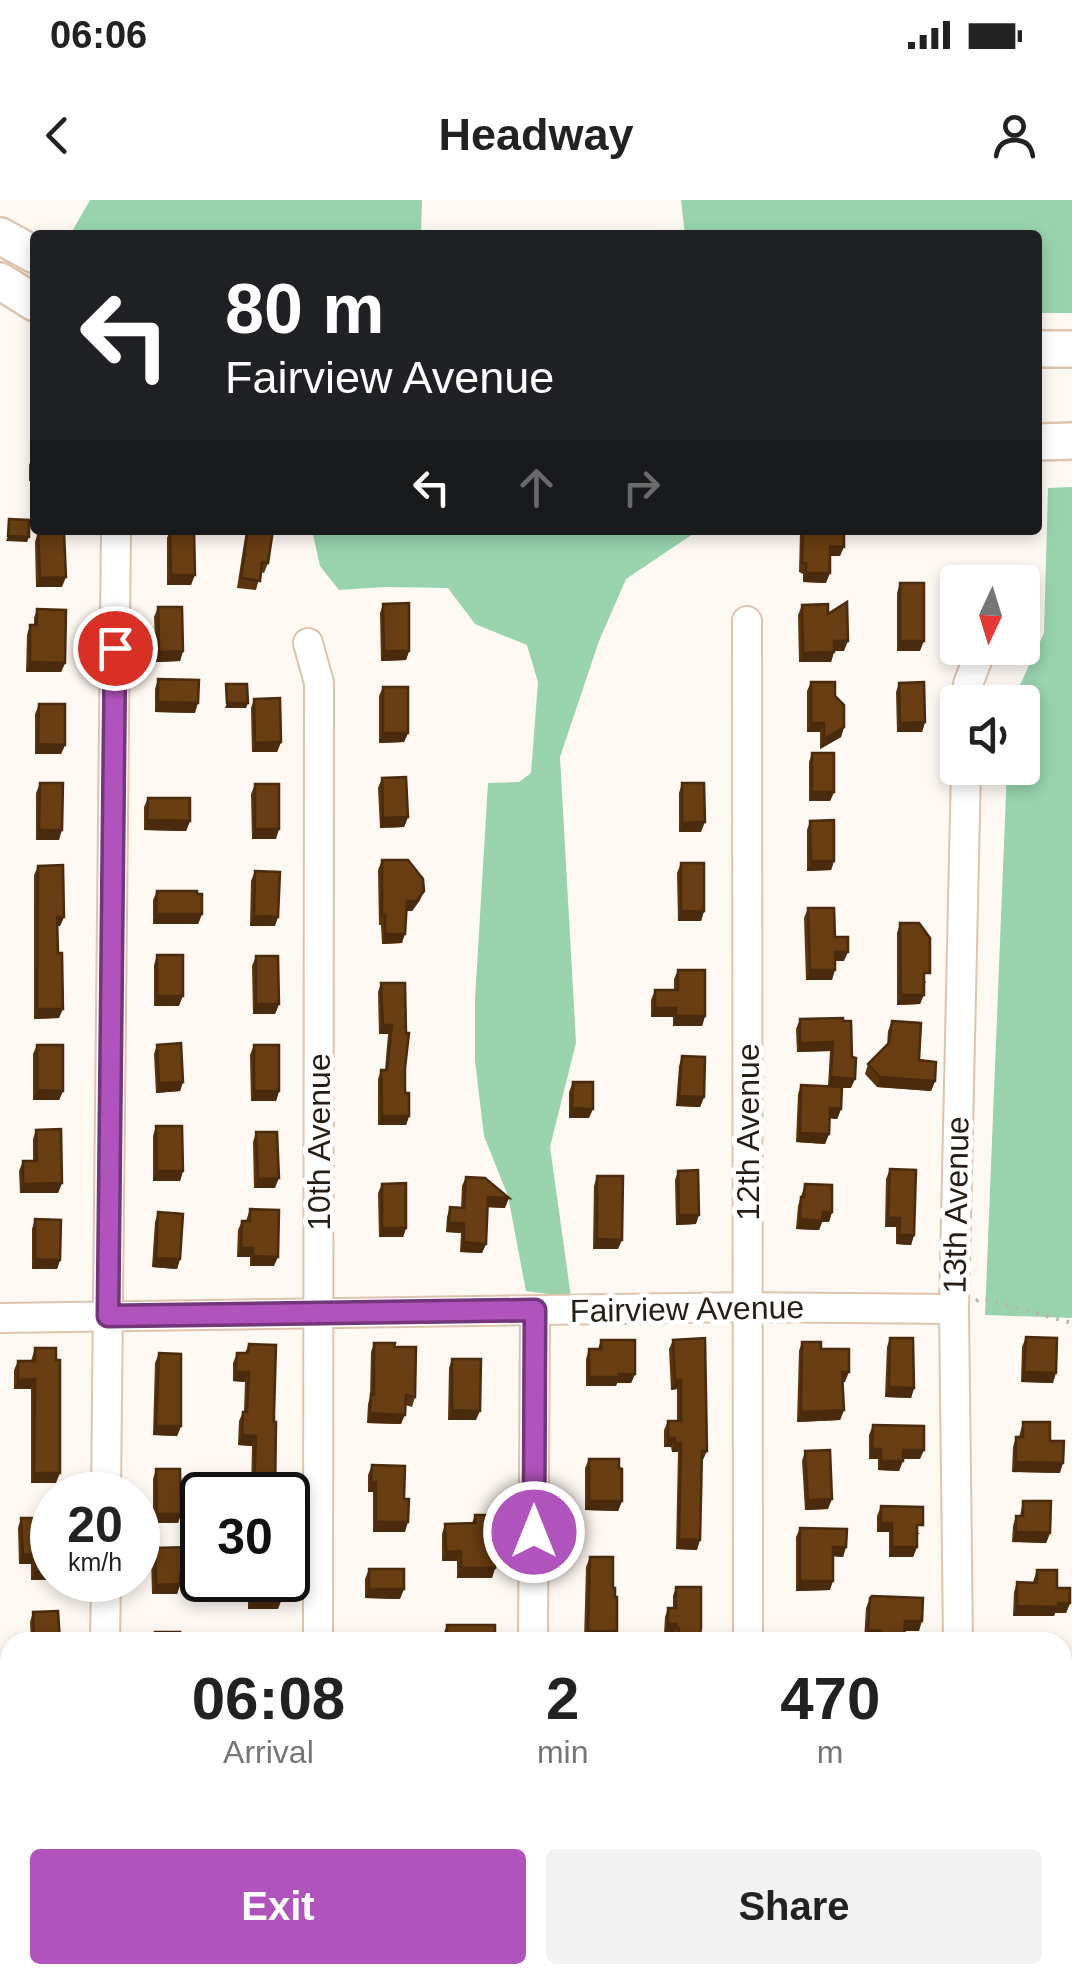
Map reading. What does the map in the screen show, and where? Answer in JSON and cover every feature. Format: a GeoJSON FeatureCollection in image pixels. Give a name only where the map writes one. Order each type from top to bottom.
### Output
{"type":"FeatureCollection","features":[{"type":"Feature","properties":{"kind":"main road"},"geometry":{"type":"LineString","coordinates":[[0,236],[30,252]]}},
{"type":"Feature","properties":{"kind":"main road"},"geometry":{"type":"LineString","coordinates":[[0,281],[30,300]]}},
{"type":"Feature","properties":{"kind":"main road"},"geometry":{"type":"LineString","coordinates":[[1042,350],[1072,349]]}},
{"type":"Feature","properties":{"kind":"main road"},"geometry":{"type":"LineString","coordinates":[[1042,442],[1072,442]]}},
{"type":"Feature","properties":{"kind":"street"},"geometry":{"type":"LineString","coordinates":[[106,1472],[116,535]]}},
{"type":"Feature","properties":{"kind":"street","name":"12th Avenue"},"geometry":{"type":"LineString","coordinates":[[747,621],[748,1632]]}},
{"type":"Feature","properties":{"kind":"street","name":"10th Avenue"},"geometry":{"type":"LineString","coordinates":[[308,643],[319,683],[318,1632]]}},
{"type":"Feature","properties":{"kind":"street","name":"13th Avenue"},"geometry":{"type":"LineString","coordinates":[[958,1632],[954,1309],[966,785]]}},
{"type":"Feature","properties":{"kind":"street","name":"Fairview Avenue"},"geometry":{"type":"LineString","coordinates":[[0,1318],[748,1307],[954,1309]]}},
{"type":"Feature","properties":{"kind":"street"},"geometry":{"type":"LineString","coordinates":[[533,1632],[535,1310]]}},
{"type":"Feature","properties":{"kind":"street"},"geometry":{"type":"LineString","coordinates":[[105,1632],[106,1602]]}},
{"type":"Feature","properties":{"kind":"path"},"geometry":{"type":"LineString","coordinates":[[954,1309],[981,1298],[1072,1323]]}},
{"type":"Feature","properties":{"kind":"green space"},"geometry":{"type":"Polygon","coordinates":[[[90,200],[422,200],[421,230],[73,230],[90,200]]]}},
{"type":"Feature","properties":{"kind":"green space"},"geometry":{"type":"Polygon","coordinates":[[[681,200],[1072,200],[1072,313],[1042,313],[1042,230],[684,230],[681,200]]]}},
{"type":"Feature","properties":{"kind":"green space"},"geometry":{"type":"Polygon","coordinates":[[[1072,487],[1072,1318],[985,1315],[1006,785],[1040,785],[1040,685],[1020,685],[1029,665],[1040,665],[1048,488],[1072,487]]]}},
{"type":"Feature","properties":{"kind":"green space"},"geometry":{"type":"Polygon","coordinates":[[[313,535],[692,535],[626,579],[599,641],[560,757],[576,1043],[550,1147],[571,1297],[526,1291],[508,1196],[484,1136],[475,1061],[488,783],[519,782],[531,773],[538,682],[527,645],[475,624],[448,588],[339,590],[320,566],[313,535]]]}},
{"type":"Feature","properties":{"kind":"building"},"geometry":{"type":"Polygon","coordinates":[[[9,519],[29,520],[29,537],[8,536],[9,519]]]}},
{"type":"Feature","properties":{"kind":"building"},"geometry":{"type":"Polygon","coordinates":[[[38,535],[64,535],[66,577],[40,578],[38,535]]]}},
{"type":"Feature","properties":{"kind":"building"},"geometry":{"type":"Polygon","coordinates":[[[170,535],[194,535],[195,575],[171,575],[170,535]]]}},
{"type":"Feature","properties":{"kind":"building"},"geometry":{"type":"Polygon","coordinates":[[[247,535],[272,535],[268,563],[262,562],[260,581],[241,578],[247,535]]]}},
{"type":"Feature","properties":{"kind":"building"},"geometry":{"type":"Polygon","coordinates":[[[803,535],[844,535],[844,547],[830,546],[830,573],[806,573],[806,564],[802,563],[803,535]]]}},
{"type":"Feature","properties":{"kind":"building"},"geometry":{"type":"Polygon","coordinates":[[[900,583],[924,583],[924,641],[900,641],[900,583]]]}},
{"type":"Feature","properties":{"kind":"building"},"geometry":{"type":"Polygon","coordinates":[[[847,602],[848,641],[834,641],[834,652],[803,653],[802,605],[828,604],[828,614],[847,602]]]}},
{"type":"Feature","properties":{"kind":"building"},"geometry":{"type":"Polygon","coordinates":[[[409,603],[409,651],[384,651],[383,604],[409,603]]]}},
{"type":"Feature","properties":{"kind":"building"},"geometry":{"type":"Polygon","coordinates":[[[158,607],[182,607],[183,651],[159,652],[158,607]]]}},
{"type":"Feature","properties":{"kind":"building"},"geometry":{"type":"Polygon","coordinates":[[[37,609],[66,610],[65,663],[30,662],[30,625],[37,625],[37,609]]]}},
{"type":"Feature","properties":{"kind":"building"},"geometry":{"type":"Polygon","coordinates":[[[158,679],[199,680],[198,703],[158,702],[158,679]]]}},
{"type":"Feature","properties":{"kind":"building"},"geometry":{"type":"Polygon","coordinates":[[[811,682],[835,682],[835,696],[844,705],[844,727],[824,739],[824,723],[811,723],[811,682]]]}},
{"type":"Feature","properties":{"kind":"building"},"geometry":{"type":"Polygon","coordinates":[[[924,682],[925,722],[900,723],[899,683],[924,682]]]}},
{"type":"Feature","properties":{"kind":"building"},"geometry":{"type":"Polygon","coordinates":[[[226,684],[247,684],[248,703],[227,703],[226,684]]]}},
{"type":"Feature","properties":{"kind":"building"},"geometry":{"type":"Polygon","coordinates":[[[383,687],[408,687],[408,733],[383,733],[383,687]]]}},
{"type":"Feature","properties":{"kind":"building"},"geometry":{"type":"Polygon","coordinates":[[[280,698],[281,742],[255,743],[254,699],[280,698]]]}},
{"type":"Feature","properties":{"kind":"building"},"geometry":{"type":"Polygon","coordinates":[[[39,704],[65,704],[65,745],[38,744],[39,704]]]}},
{"type":"Feature","properties":{"kind":"building"},"geometry":{"type":"Polygon","coordinates":[[[812,753],[834,753],[834,792],[812,792],[812,753]]]}},
{"type":"Feature","properties":{"kind":"building"},"geometry":{"type":"Polygon","coordinates":[[[406,777],[408,817],[383,818],[382,778],[406,777]]]}},
{"type":"Feature","properties":{"kind":"building"},"geometry":{"type":"Polygon","coordinates":[[[40,783],[63,783],[62,830],[39,830],[40,783]]]}},
{"type":"Feature","properties":{"kind":"building"},"geometry":{"type":"Polygon","coordinates":[[[682,783],[704,783],[705,822],[682,823],[682,783]]]}},
{"type":"Feature","properties":{"kind":"building"},"geometry":{"type":"Polygon","coordinates":[[[255,784],[279,784],[279,829],[255,829],[255,784]]]}},
{"type":"Feature","properties":{"kind":"building"},"geometry":{"type":"Polygon","coordinates":[[[148,798],[190,798],[190,821],[147,820],[148,798]]]}},
{"type":"Feature","properties":{"kind":"building"},"geometry":{"type":"Polygon","coordinates":[[[834,820],[834,861],[811,861],[810,821],[834,820]]]}},
{"type":"Feature","properties":{"kind":"building"},"geometry":{"type":"Polygon","coordinates":[[[382,860],[408,860],[423,879],[424,891],[416,901],[407,901],[405,934],[385,934],[382,860]]]}},
{"type":"Feature","properties":{"kind":"building"},"geometry":{"type":"Polygon","coordinates":[[[681,863],[704,863],[704,911],[681,911],[681,863]]]}},
{"type":"Feature","properties":{"kind":"building"},"geometry":{"type":"Polygon","coordinates":[[[63,865],[64,917],[57,917],[63,1009],[37,1009],[38,866],[63,865]]]}},
{"type":"Feature","properties":{"kind":"building"},"geometry":{"type":"Polygon","coordinates":[[[255,871],[280,872],[278,917],[254,916],[255,871]]]}},
{"type":"Feature","properties":{"kind":"building"},"geometry":{"type":"Polygon","coordinates":[[[157,891],[197,891],[202,894],[202,914],[156,914],[157,891]]]}},
{"type":"Feature","properties":{"kind":"building"},"geometry":{"type":"Polygon","coordinates":[[[808,908],[834,908],[835,937],[848,937],[848,952],[835,952],[835,970],[810,970],[808,908]]]}},
{"type":"Feature","properties":{"kind":"building"},"geometry":{"type":"Polygon","coordinates":[[[900,923],[919,923],[930,938],[930,973],[924,973],[924,995],[901,995],[900,923]]]}},
{"type":"Feature","properties":{"kind":"building"},"geometry":{"type":"Polygon","coordinates":[[[157,955],[183,955],[183,996],[157,996],[157,955]]]}},
{"type":"Feature","properties":{"kind":"building"},"geometry":{"type":"Polygon","coordinates":[[[256,956],[278,956],[279,1004],[256,1004],[256,956]]]}},
{"type":"Feature","properties":{"kind":"building"},"geometry":{"type":"Polygon","coordinates":[[[678,970],[705,970],[705,1016],[676,1016],[676,1008],[655,1008],[655,990],[678,990],[678,970]]]}},
{"type":"Feature","properties":{"kind":"building"},"geometry":{"type":"Polygon","coordinates":[[[381,983],[405,983],[409,1033],[405,1093],[409,1093],[409,1116],[382,1116],[381,1070],[387,1070],[392,1025],[383,1025],[381,983]]]}},
{"type":"Feature","properties":{"kind":"building"},"geometry":{"type":"Polygon","coordinates":[[[800,1019],[851,1021],[855,1079],[831,1077],[833,1042],[800,1043],[800,1019]]]}},
{"type":"Feature","properties":{"kind":"building"},"geometry":{"type":"Polygon","coordinates":[[[892,1021],[921,1023],[919,1060],[936,1062],[935,1081],[880,1077],[868,1064],[889,1043],[892,1021]]]}},
{"type":"Feature","properties":{"kind":"building"},"geometry":{"type":"Polygon","coordinates":[[[181,1043],[183,1082],[159,1083],[157,1045],[181,1043]]]}},
{"type":"Feature","properties":{"kind":"building"},"geometry":{"type":"Polygon","coordinates":[[[37,1045],[63,1045],[63,1091],[37,1090],[37,1045]]]}},
{"type":"Feature","properties":{"kind":"building"},"geometry":{"type":"Polygon","coordinates":[[[254,1045],[279,1045],[279,1091],[254,1091],[254,1045]]]}},
{"type":"Feature","properties":{"kind":"building"},"geometry":{"type":"Polygon","coordinates":[[[682,1056],[705,1057],[704,1097],[679,1096],[682,1056]]]}},
{"type":"Feature","properties":{"kind":"building"},"geometry":{"type":"Polygon","coordinates":[[[573,1082],[593,1082],[593,1109],[572,1108],[573,1082]]]}},
{"type":"Feature","properties":{"kind":"building"},"geometry":{"type":"Polygon","coordinates":[[[801,1085],[842,1087],[841,1109],[830,1108],[829,1134],[800,1133],[801,1085]]]}},
{"type":"Feature","properties":{"kind":"building"},"geometry":{"type":"Polygon","coordinates":[[[156,1126],[182,1126],[183,1171],[157,1171],[156,1126]]]}},
{"type":"Feature","properties":{"kind":"building"},"geometry":{"type":"Polygon","coordinates":[[[61,1129],[62,1183],[23,1184],[23,1161],[37,1161],[36,1130],[61,1129]]]}},
{"type":"Feature","properties":{"kind":"building"},"geometry":{"type":"Polygon","coordinates":[[[256,1132],[277,1132],[279,1178],[258,1179],[256,1132]]]}},
{"type":"Feature","properties":{"kind":"building"},"geometry":{"type":"Polygon","coordinates":[[[890,1169],[916,1170],[914,1235],[899,1235],[900,1218],[888,1218],[890,1169]]]}},
{"type":"Feature","properties":{"kind":"building"},"geometry":{"type":"Polygon","coordinates":[[[698,1170],[699,1215],[679,1215],[678,1171],[698,1170]]]}},
{"type":"Feature","properties":{"kind":"building"},"geometry":{"type":"Polygon","coordinates":[[[597,1176],[623,1176],[622,1240],[597,1239],[597,1176]]]}},
{"type":"Feature","properties":{"kind":"building"},"geometry":{"type":"Polygon","coordinates":[[[466,1177],[485,1178],[509,1198],[488,1197],[486,1244],[464,1242],[464,1223],[449,1223],[450,1207],[464,1208],[466,1177]]]}},
{"type":"Feature","properties":{"kind":"building"},"geometry":{"type":"Polygon","coordinates":[[[406,1183],[406,1228],[382,1228],[382,1184],[406,1183]]]}},
{"type":"Feature","properties":{"kind":"building"},"geometry":{"type":"Polygon","coordinates":[[[805,1184],[832,1185],[832,1212],[823,1212],[822,1221],[800,1219],[805,1184]]]}},
{"type":"Feature","properties":{"kind":"building"},"geometry":{"type":"Polygon","coordinates":[[[250,1209],[279,1210],[278,1257],[253,1256],[253,1248],[241,1248],[242,1221],[250,1221],[250,1209]]]}},
{"type":"Feature","properties":{"kind":"building"},"geometry":{"type":"Polygon","coordinates":[[[158,1212],[183,1214],[180,1259],[156,1258],[158,1212]]]}},
{"type":"Feature","properties":{"kind":"building"},"geometry":{"type":"Polygon","coordinates":[[[35,1219],[61,1220],[60,1260],[35,1259],[35,1219]]]}},
{"type":"Feature","properties":{"kind":"building"},"geometry":{"type":"Polygon","coordinates":[[[1026,1337],[1057,1338],[1056,1373],[1024,1372],[1026,1337]]]}},
{"type":"Feature","properties":{"kind":"building"},"geometry":{"type":"Polygon","coordinates":[[[705,1338],[707,1451],[702,1451],[700,1540],[679,1539],[681,1443],[668,1438],[668,1421],[681,1421],[681,1380],[675,1380],[673,1340],[705,1338]]]}},
{"type":"Feature","properties":{"kind":"building"},"geometry":{"type":"Polygon","coordinates":[[[890,1338],[913,1338],[914,1388],[889,1387],[890,1338]]]}},
{"type":"Feature","properties":{"kind":"building"},"geometry":{"type":"Polygon","coordinates":[[[601,1340],[635,1340],[635,1374],[589,1377],[589,1349],[601,1349],[601,1340]]]}},
{"type":"Feature","properties":{"kind":"building"},"geometry":{"type":"Polygon","coordinates":[[[802,1342],[821,1342],[821,1349],[849,1349],[849,1372],[842,1372],[844,1410],[801,1412],[802,1342]]]}},
{"type":"Feature","properties":{"kind":"building"},"geometry":{"type":"Polygon","coordinates":[[[374,1343],[416,1347],[415,1397],[406,1395],[405,1415],[370,1413],[374,1343]]]}},
{"type":"Feature","properties":{"kind":"building"},"geometry":{"type":"Polygon","coordinates":[[[249,1344],[276,1345],[275,1472],[255,1472],[256,1436],[242,1435],[249,1372],[236,1372],[237,1353],[248,1353],[249,1344]]]}},
{"type":"Feature","properties":{"kind":"building"},"geometry":{"type":"Polygon","coordinates":[[[35,1348],[56,1348],[56,1360],[60,1360],[60,1472],[34,1472],[35,1379],[18,1380],[18,1361],[35,1361],[35,1348]]]}},
{"type":"Feature","properties":{"kind":"building"},"geometry":{"type":"Polygon","coordinates":[[[159,1353],[181,1354],[181,1426],[156,1426],[159,1353]]]}},
{"type":"Feature","properties":{"kind":"building"},"geometry":{"type":"Polygon","coordinates":[[[452,1359],[481,1359],[480,1411],[452,1410],[452,1359]]]}},
{"type":"Feature","properties":{"kind":"building"},"geometry":{"type":"Polygon","coordinates":[[[1023,1422],[1050,1422],[1050,1441],[1064,1441],[1063,1463],[1016,1462],[1016,1437],[1023,1437],[1023,1422]]]}},
{"type":"Feature","properties":{"kind":"building"},"geometry":{"type":"Polygon","coordinates":[[[873,1425],[924,1426],[924,1450],[903,1450],[903,1461],[881,1461],[881,1449],[872,1449],[873,1425]]]}},
{"type":"Feature","properties":{"kind":"building"},"geometry":{"type":"Polygon","coordinates":[[[830,1450],[832,1499],[808,1500],[805,1451],[830,1450]]]}},
{"type":"Feature","properties":{"kind":"building"},"geometry":{"type":"Polygon","coordinates":[[[589,1459],[619,1459],[622,1501],[589,1501],[589,1459]]]}},
{"type":"Feature","properties":{"kind":"building"},"geometry":{"type":"Polygon","coordinates":[[[372,1465],[405,1466],[408,1522],[376,1522],[372,1465]]]}},
{"type":"Feature","properties":{"kind":"building"},"geometry":{"type":"Polygon","coordinates":[[[180,1469],[180,1514],[160,1514],[160,1472],[156,1472],[180,1469]]]}},
{"type":"Feature","properties":{"kind":"building"},"geometry":{"type":"Polygon","coordinates":[[[1023,1501],[1051,1501],[1050,1533],[1016,1532],[1016,1516],[1023,1516],[1023,1501]]]}},
{"type":"Feature","properties":{"kind":"building"},"geometry":{"type":"Polygon","coordinates":[[[881,1506],[923,1507],[923,1525],[917,1525],[917,1547],[892,1547],[892,1523],[881,1523],[881,1506]]]}},
{"type":"Feature","properties":{"kind":"building"},"geometry":{"type":"Polygon","coordinates":[[[475,1515],[495,1515],[495,1568],[461,1568],[461,1551],[446,1552],[445,1524],[475,1523],[475,1515]]]}},
{"type":"Feature","properties":{"kind":"building"},"geometry":{"type":"Polygon","coordinates":[[[21,1518],[30,1518],[30,1554],[23,1555],[21,1518]]]}},
{"type":"Feature","properties":{"kind":"building"},"geometry":{"type":"Polygon","coordinates":[[[800,1528],[847,1529],[846,1547],[833,1547],[833,1581],[800,1581],[800,1528]]]}},
{"type":"Feature","properties":{"kind":"building"},"geometry":{"type":"Polygon","coordinates":[[[180,1547],[180,1584],[160,1585],[160,1548],[180,1547]]]}},
{"type":"Feature","properties":{"kind":"building"},"geometry":{"type":"Polygon","coordinates":[[[590,1557],[613,1557],[617,1631],[588,1631],[590,1557]]]}},
{"type":"Feature","properties":{"kind":"building"},"geometry":{"type":"Polygon","coordinates":[[[369,1569],[404,1569],[404,1589],[369,1589],[369,1569]]]}},
{"type":"Feature","properties":{"kind":"building"},"geometry":{"type":"Polygon","coordinates":[[[1037,1570],[1057,1570],[1057,1588],[1070,1588],[1070,1603],[1058,1603],[1058,1607],[1017,1606],[1017,1582],[1037,1583],[1037,1570]]]}},
{"type":"Feature","properties":{"kind":"building"},"geometry":{"type":"Polygon","coordinates":[[[676,1587],[701,1587],[700,1632],[679,1632],[676,1624],[668,1624],[668,1608],[676,1608],[676,1587]]]}},
{"type":"Feature","properties":{"kind":"building"},"geometry":{"type":"Polygon","coordinates":[[[870,1598],[923,1598],[922,1621],[905,1621],[904,1632],[868,1630],[870,1598]]]}},
{"type":"Feature","properties":{"kind":"building"},"geometry":{"type":"Polygon","coordinates":[[[58,1611],[59,1632],[34,1632],[33,1612],[58,1611]]]}},
{"type":"Feature","properties":{"kind":"building"},"geometry":{"type":"Polygon","coordinates":[[[447,1625],[495,1625],[495,1632],[447,1632],[447,1625]]]}},
{"type":"Feature","properties":{"kind":"route"},"geometry":{"type":"LineString","coordinates":[[115,648],[108,1316],[535,1310],[534,1532]]}}]}
